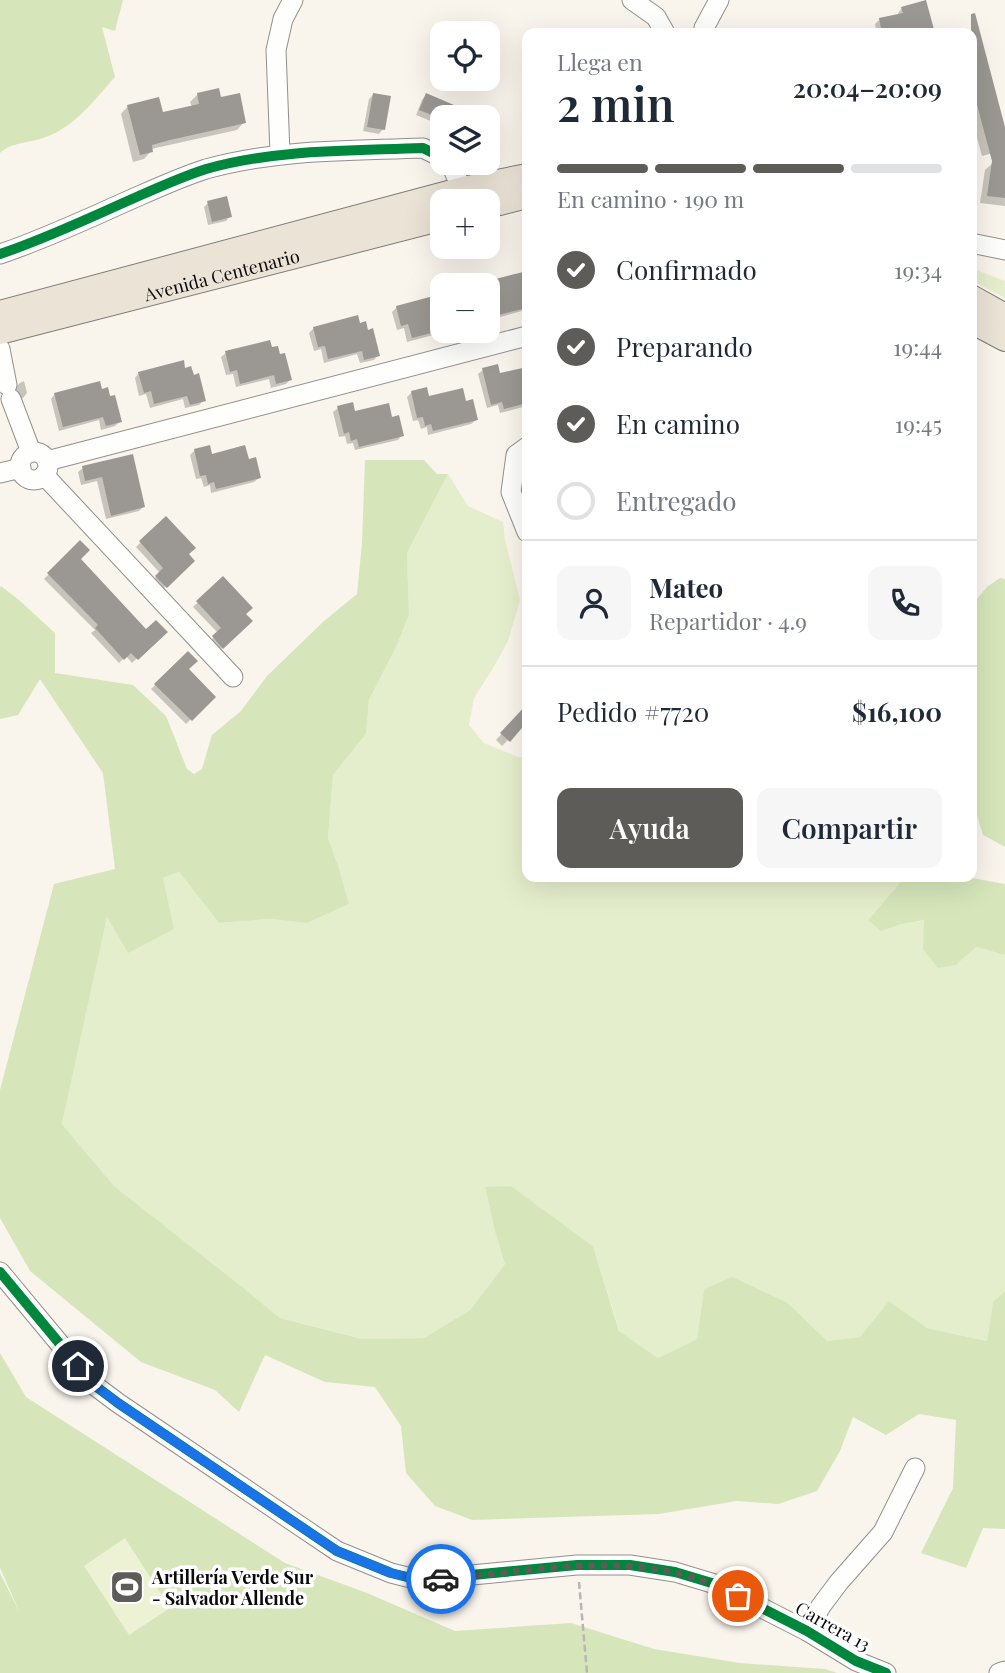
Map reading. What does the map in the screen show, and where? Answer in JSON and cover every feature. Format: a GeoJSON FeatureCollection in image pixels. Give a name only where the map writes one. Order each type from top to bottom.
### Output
{"type":"FeatureCollection","features":[{"type":"Feature","properties":{"kind":"main road"},"geometry":{"type":"LineString","coordinates":[[485,189],[522,178]]}},
{"type":"Feature","properties":{"kind":"main road"},"geometry":{"type":"LineString","coordinates":[[500,203],[522,197]]}},
{"type":"Feature","properties":{"kind":"main road"},"geometry":{"type":"LineString","coordinates":[[0,313],[430,204]]}},
{"type":"Feature","properties":{"kind":"main road","name":"Avenida Centenario"},"geometry":{"type":"LineString","coordinates":[[0,332],[430,221]]}},
{"type":"Feature","properties":{"kind":"main road"},"geometry":{"type":"LineString","coordinates":[[977,300],[1005,316]]}},
{"type":"Feature","properties":{"kind":"main road"},"geometry":{"type":"LineString","coordinates":[[977,324],[1005,339]]}},
{"type":"Feature","properties":{"kind":"street"},"geometry":{"type":"LineString","coordinates":[[280,153],[276,50],[283,19],[293,0]]}},
{"type":"Feature","properties":{"kind":"street"},"geometry":{"type":"LineString","coordinates":[[632,0],[656,18],[662,28]]}},
{"type":"Feature","properties":{"kind":"street"},"geometry":{"type":"LineString","coordinates":[[704,28],[719,0]]}},
{"type":"Feature","properties":{"kind":"street"},"geometry":{"type":"LineString","coordinates":[[0,254],[30,244],[173,181],[238,161],[280,153],[423,148],[430,151]]}},
{"type":"Feature","properties":{"kind":"street"},"geometry":{"type":"LineString","coordinates":[[977,244],[1005,250]]}},
{"type":"Feature","properties":{"kind":"street"},"geometry":{"type":"LineString","coordinates":[[0,473],[522,337]]}},
{"type":"Feature","properties":{"kind":"street"},"geometry":{"type":"LineString","coordinates":[[0,349],[9,392],[36,464],[233,677]]}},
{"type":"Feature","properties":{"kind":"street"},"geometry":{"type":"LineString","coordinates":[[522,451],[516,455],[511,492],[522,520]]}},
{"type":"Feature","properties":{"kind":"street","name":"Carrera 13"},"geometry":{"type":"LineString","coordinates":[[0,1272],[94,1385],[337,1551],[391,1573],[419,1580],[577,1565],[630,1565],[676,1572],[715,1584],[807,1631],[856,1661],[886,1673]]}},
{"type":"Feature","properties":{"kind":"street"},"geometry":{"type":"LineString","coordinates":[[807,1631],[838,1581],[883,1532],[915,1468]]}},
{"type":"Feature","properties":{"kind":"street"},"geometry":{"type":"LineString","coordinates":[[999,1673],[1005,1671]]}},
{"type":"Feature","properties":{"kind":"path"},"geometry":{"type":"LineString","coordinates":[[577,1565],[587,1673]]}},
{"type":"Feature","properties":{"kind":"green space"},"geometry":{"type":"Polygon","coordinates":[[[0,0],[123,0],[115,31],[102,27],[115,77],[84,112],[57,132],[15,145],[0,153],[0,0]]]}},
{"type":"Feature","properties":{"kind":"green space"},"geometry":{"type":"Polygon","coordinates":[[[977,270],[1005,281],[1005,298],[977,283],[977,270]]]}},
{"type":"Feature","properties":{"kind":"green space"},"geometry":{"type":"Polygon","coordinates":[[[365,460],[424,460],[437,474],[448,474],[407,553],[409,615],[369,700],[366,734],[333,775],[328,838],[349,904],[307,923],[271,919],[219,923],[179,872],[163,878],[174,929],[128,953],[107,917],[62,1124],[114,1186],[280,1318],[362,1339],[424,1338],[470,1310],[505,1264],[485,1187],[511,1186],[593,1246],[619,1331],[658,1358],[697,1339],[704,1289],[732,1277],[788,1303],[827,1341],[860,1337],[889,1301],[927,1328],[987,1341],[993,1302],[1005,1291],[1005,1529],[983,1528],[966,1568],[921,1553],[953,1488],[956,1420],[919,1414],[886,1435],[853,1417],[840,1451],[817,1491],[778,1504],[737,1501],[659,1514],[472,1520],[435,1506],[406,1473],[401,1426],[375,1387],[325,1382],[265,1355],[239,1412],[215,1390],[141,1362],[30,1271],[0,1218],[0,1090],[54,884],[115,869],[103,773],[40,679],[18,715],[0,719],[0,588],[1,586],[19,600],[55,633],[55,673],[133,685],[166,716],[187,769],[194,774],[202,769],[212,735],[241,711],[267,676],[324,621],[357,594],[365,460]]]}},
{"type":"Feature","properties":{"kind":"green space"},"geometry":{"type":"Polygon","coordinates":[[[448,474],[468,506],[503,522],[520,600],[508,641],[474,698],[469,725],[484,743],[522,757],[522,882],[901,882],[868,920],[898,925],[925,920],[923,949],[956,965],[976,947],[1005,955],[1005,1291],[993,1303],[987,1341],[927,1328],[890,1302],[860,1337],[827,1342],[788,1303],[704,1289],[697,1339],[658,1358],[620,1332],[593,1246],[511,1186],[485,1188],[505,1264],[470,1310],[424,1338],[362,1339],[280,1318],[114,1186],[62,1124],[107,916],[163,878],[179,872],[219,923],[271,919],[307,923],[349,904],[328,838],[333,775],[366,734],[369,700],[409,615],[407,553],[448,474]]]}},
{"type":"Feature","properties":{"kind":"green space"},"geometry":{"type":"Polygon","coordinates":[[[1000,578],[1005,579],[1005,847],[983,835],[977,816],[977,599],[1000,578]]]}},
{"type":"Feature","properties":{"kind":"green space"},"geometry":{"type":"Polygon","coordinates":[[[977,879],[1005,884],[1005,955],[976,947],[956,965],[938,968],[923,949],[924,920],[881,931],[868,920],[901,882],[977,882],[977,879]]]}},
{"type":"Feature","properties":{"kind":"green space"},"geometry":{"type":"Polygon","coordinates":[[[0,1353],[26,1397],[285,1563],[367,1593],[455,1631],[571,1623],[654,1649],[740,1663],[825,1669],[837,1673],[0,1673],[0,1573],[20,1613],[0,1568],[0,1353]]]}},
{"type":"Feature","properties":{"kind":"green space","name":"Artillería Verde Sur - Salvador Allende"},"geometry":{"type":"Polygon","coordinates":[[[125,1538],[170,1608],[129,1635],[84,1566],[125,1538]]]}},
{"type":"Feature","properties":{"kind":"building"},"geometry":{"type":"Polygon","coordinates":[[[926,0],[934,28],[881,28],[879,18],[903,13],[901,7],[926,0]]]}},
{"type":"Feature","properties":{"kind":"building"},"geometry":{"type":"Polygon","coordinates":[[[975,13],[1005,127],[1005,198],[987,196],[992,161],[977,105],[977,28],[971,28],[971,14],[975,13]]]}},
{"type":"Feature","properties":{"kind":"building"},"geometry":{"type":"Polygon","coordinates":[[[219,88],[221,97],[240,93],[246,123],[152,145],[153,152],[140,155],[127,105],[159,97],[163,112],[199,104],[197,93],[219,88]]]}},
{"type":"Feature","properties":{"kind":"building"},"geometry":{"type":"Polygon","coordinates":[[[373,93],[391,96],[385,130],[367,127],[373,93]]]}},
{"type":"Feature","properties":{"kind":"building"},"geometry":{"type":"Polygon","coordinates":[[[426,93],[454,105],[430,105],[430,114],[419,110],[426,93]]]}},
{"type":"Feature","properties":{"kind":"building"},"geometry":{"type":"Polygon","coordinates":[[[227,196],[232,217],[212,222],[207,201],[227,196]]]}},
{"type":"Feature","properties":{"kind":"building"},"geometry":{"type":"Polygon","coordinates":[[[522,272],[522,309],[500,315],[500,278],[522,272]]]}},
{"type":"Feature","properties":{"kind":"building"},"geometry":{"type":"Polygon","coordinates":[[[430,297],[430,333],[412,338],[408,324],[401,326],[396,306],[430,297]]]}},
{"type":"Feature","properties":{"kind":"building"},"geometry":{"type":"Polygon","coordinates":[[[358,315],[360,323],[366,321],[368,330],[373,328],[380,356],[364,360],[362,351],[328,359],[325,346],[318,347],[313,327],[358,315]]]}},
{"type":"Feature","properties":{"kind":"building"},"geometry":{"type":"Polygon","coordinates":[[[270,340],[272,347],[278,346],[280,354],[285,353],[292,380],[276,384],[274,375],[240,384],[237,370],[230,372],[225,351],[270,340]]]}},
{"type":"Feature","properties":{"kind":"building"},"geometry":{"type":"Polygon","coordinates":[[[184,360],[185,368],[191,366],[194,375],[199,373],[206,401],[190,405],[187,396],[154,404],[151,391],[144,393],[138,372],[184,360]]]}},
{"type":"Feature","properties":{"kind":"building"},"geometry":{"type":"Polygon","coordinates":[[[498,364],[500,373],[522,368],[522,404],[504,409],[502,402],[491,405],[482,368],[498,364]]]}},
{"type":"Feature","properties":{"kind":"building"},"geometry":{"type":"Polygon","coordinates":[[[100,381],[102,389],[108,387],[110,396],[115,395],[122,422],[106,426],[103,417],[63,427],[54,393],[100,381]]]}},
{"type":"Feature","properties":{"kind":"building"},"geometry":{"type":"Polygon","coordinates":[[[427,387],[429,396],[463,388],[466,401],[473,399],[478,420],[433,431],[431,424],[425,426],[423,417],[417,418],[411,391],[427,387]]]}},
{"type":"Feature","properties":{"kind":"building"},"geometry":{"type":"Polygon","coordinates":[[[353,402],[355,411],[389,403],[392,417],[399,415],[404,436],[359,447],[357,439],[351,441],[349,432],[344,434],[337,406],[353,402]]]}},
{"type":"Feature","properties":{"kind":"building"},"geometry":{"type":"Polygon","coordinates":[[[210,445],[212,454],[245,445],[249,459],[256,457],[261,478],[216,489],[214,482],[208,484],[206,475],[200,476],[194,449],[210,445]]]}},
{"type":"Feature","properties":{"kind":"building"},"geometry":{"type":"Polygon","coordinates":[[[133,454],[145,507],[111,516],[102,477],[85,481],[82,466],[133,454]]]}},
{"type":"Feature","properties":{"kind":"building"},"geometry":{"type":"Polygon","coordinates":[[[166,516],[196,548],[189,554],[195,561],[167,588],[155,576],[163,568],[139,541],[166,516]]]}},
{"type":"Feature","properties":{"kind":"building"},"geometry":{"type":"Polygon","coordinates":[[[80,540],[90,550],[81,559],[146,629],[156,620],[168,632],[138,660],[131,653],[124,660],[95,628],[98,625],[47,573],[80,540]]]}},
{"type":"Feature","properties":{"kind":"building"},"geometry":{"type":"Polygon","coordinates":[[[223,576],[253,608],[246,614],[253,621],[223,649],[212,636],[221,628],[196,601],[223,576]]]}},
{"type":"Feature","properties":{"kind":"building"},"geometry":{"type":"Polygon","coordinates":[[[188,651],[198,661],[189,669],[216,697],[192,721],[154,684],[188,651]]]}},
{"type":"Feature","properties":{"kind":"building"},"geometry":{"type":"Polygon","coordinates":[[[522,709],[522,728],[510,742],[500,733],[522,709]]]}},
{"type":"Feature","properties":{"kind":"cycle path"},"geometry":{"type":"LineString","coordinates":[[0,254],[178,179],[233,162],[314,152],[423,148],[430,152]]}},
{"type":"Feature","properties":{"kind":"cycle path"},"geometry":{"type":"LineString","coordinates":[[0,1272],[94,1385],[337,1551],[391,1573],[419,1580],[577,1565],[630,1565],[675,1572],[715,1584],[807,1631],[856,1661],[886,1673]]}},
{"type":"Feature","properties":{"kind":"way so far"},"geometry":{"type":"LineString","coordinates":[[441,1579],[577,1565],[630,1565],[676,1572],[715,1584],[738,1596]]}},
{"type":"Feature","properties":{"kind":"place","name":"Artillería Verde Sur - Salvador Allende"},"geometry":{"type":"Point","coordinates":[127,1587]}},
{"type":"Feature","properties":{"kind":"route"},"geometry":{"type":"LineString","coordinates":[[78,1366],[94,1385],[118,1403],[337,1551],[391,1573],[419,1580],[441,1579]]}}]}
